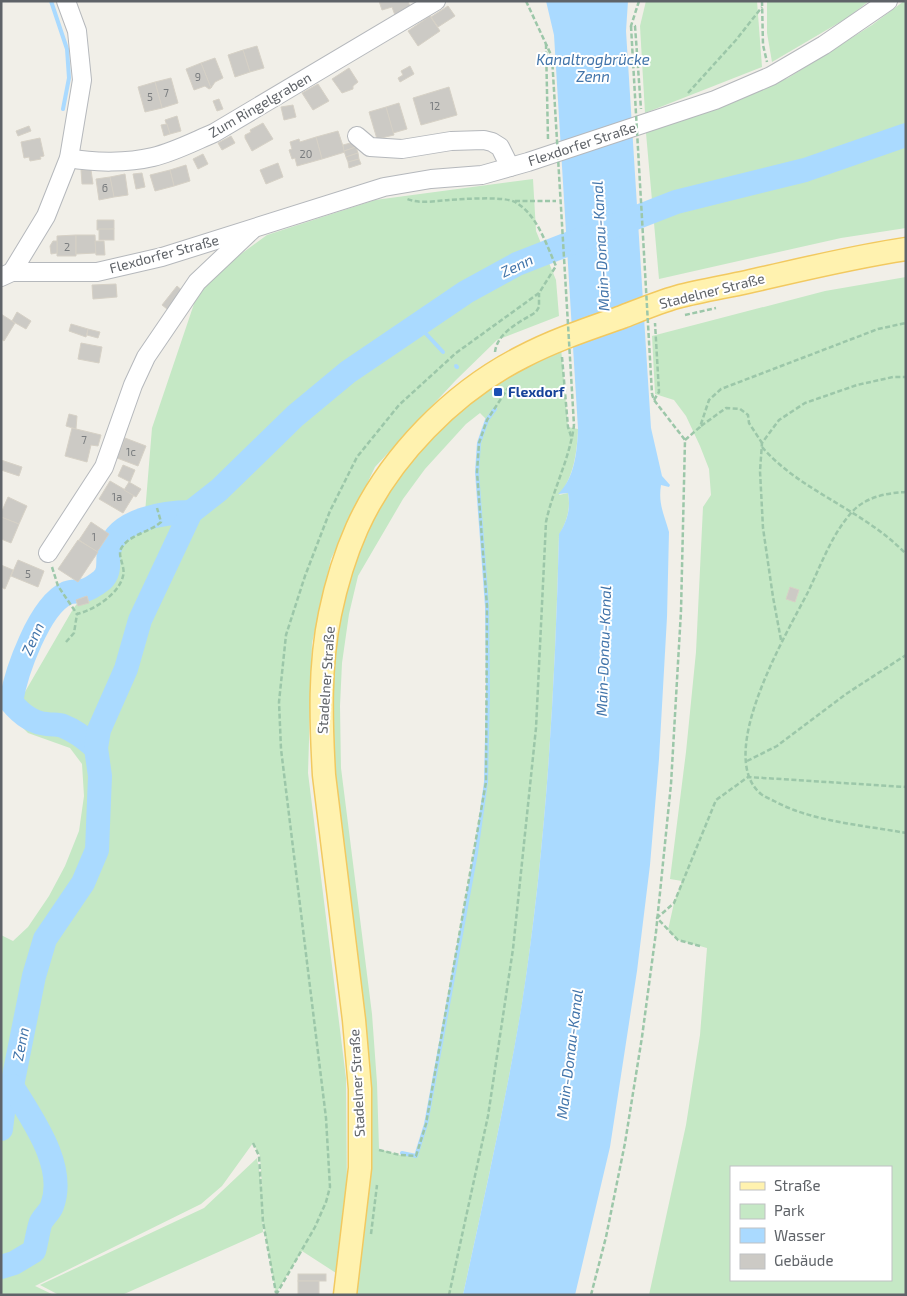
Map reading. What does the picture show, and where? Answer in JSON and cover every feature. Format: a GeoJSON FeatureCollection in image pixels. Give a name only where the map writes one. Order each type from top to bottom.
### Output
{"type":"FeatureCollection","features":[{"type":"Feature","properties":{"kind":"main road","name":"Stadelner Straße"},"geometry":{"type":"LineString","coordinates":[[345,1295],[360,1168],[360,1089],[354,1020],[324,775],[322,700],[324,657],[330,615],[344,561],[364,514],[398,461],[430,424],[469,390],[521,357],[561,338],[677,297],[864,256],[906,250]]}},
{"type":"Feature","properties":{"kind":"street","name":"Flexdorfer Straße"},"geometry":{"type":"LineString","coordinates":[[7,274],[46,216],[69,158],[82,80],[77,31],[66,1]]}},
{"type":"Feature","properties":{"kind":"street","name":"Zum Ringelgraben"},"geometry":{"type":"LineString","coordinates":[[69,158],[107,162],[153,157],[194,142],[214,133],[436,1]]}},
{"type":"Feature","properties":{"kind":"street","name":"Flexdorfer Straße"},"geometry":{"type":"LineString","coordinates":[[7,274],[97,272],[162,257],[384,187],[431,179],[482,175],[549,155],[715,100],[771,76],[824,45],[888,1]]}},
{"type":"Feature","properties":{"kind":"street"},"geometry":{"type":"LineString","coordinates":[[357,136],[370,147],[402,149],[452,142],[484,140],[500,147],[510,167]]}},
{"type":"Feature","properties":{"kind":"street","name":"Flexdorfer Straße"},"geometry":{"type":"LineString","coordinates":[[48,553],[104,467],[133,385],[146,357],[198,282],[254,228]]}},
{"type":"Feature","properties":{"kind":"path"},"geometry":{"type":"LineString","coordinates":[[449,1295],[488,1116],[513,949],[536,728],[546,522],[550,503],[572,439],[574,425],[552,57],[526,1]]}},
{"type":"Feature","properties":{"kind":"path"},"geometry":{"type":"LineString","coordinates":[[591,1295],[606,1237],[625,1143],[642,1037],[671,784],[680,640],[685,440],[654,400],[652,394],[631,26],[639,1]]}},
{"type":"Feature","properties":{"kind":"path"},"geometry":{"type":"LineString","coordinates":[[762,1],[763,45],[771,76]]}},
{"type":"Feature","properties":{"kind":"path"},"geometry":{"type":"LineString","coordinates":[[685,95],[736,40],[762,7]]}},
{"type":"Feature","properties":{"kind":"path"},"geometry":{"type":"LineString","coordinates":[[631,26],[635,26],[642,124]]}},
{"type":"Feature","properties":{"kind":"path"},"geometry":{"type":"LineString","coordinates":[[546,44],[549,155]]}},
{"type":"Feature","properties":{"kind":"path"},"geometry":{"type":"LineString","coordinates":[[384,187],[409,200],[424,202],[488,198],[514,201],[556,201]]}},
{"type":"Feature","properties":{"kind":"path"},"geometry":{"type":"LineString","coordinates":[[456,353],[539,293],[556,266],[531,215],[514,201]]}},
{"type":"Feature","properties":{"kind":"path"},"geometry":{"type":"LineString","coordinates":[[496,345],[510,329],[536,312],[539,307],[539,293]]}},
{"type":"Feature","properties":{"kind":"path"},"geometry":{"type":"LineString","coordinates":[[654,400],[659,392],[655,321]]}},
{"type":"Feature","properties":{"kind":"path"},"geometry":{"type":"LineString","coordinates":[[700,427],[709,400],[721,389],[878,329],[906,323]]}},
{"type":"Feature","properties":{"kind":"path"},"geometry":{"type":"LineString","coordinates":[[561,348],[568,427],[572,439]]}},
{"type":"Feature","properties":{"kind":"path"},"geometry":{"type":"LineString","coordinates":[[762,443],[779,420],[805,403],[857,385],[906,377]]}},
{"type":"Feature","properties":{"kind":"path"},"geometry":{"type":"LineString","coordinates":[[378,1158],[379,1150],[416,1156],[426,1124],[439,1053],[486,782],[487,606],[477,472],[479,443],[487,420],[514,378]]}},
{"type":"Feature","properties":{"kind":"path"},"geometry":{"type":"LineString","coordinates":[[685,440],[726,408],[740,409],[748,415],[749,423],[762,443],[760,470],[764,528],[781,642]]}},
{"type":"Feature","properties":{"kind":"path"},"geometry":{"type":"LineString","coordinates":[[762,447],[775,462],[895,542],[906,554]]}},
{"type":"Feature","properties":{"kind":"path"},"geometry":{"type":"LineString","coordinates":[[906,492],[888,493],[867,500],[852,512],[829,545],[808,591],[781,642],[758,694],[750,724],[746,750],[748,777],[761,794],[788,809],[809,816],[906,833]]}},
{"type":"Feature","properties":{"kind":"path"},"geometry":{"type":"LineString","coordinates":[[77,614],[87,612],[104,602],[117,588],[123,577],[120,553],[122,547],[129,540],[154,529],[161,522],[157,508]]}},
{"type":"Feature","properties":{"kind":"path"},"geometry":{"type":"LineString","coordinates":[[48,553],[58,586],[77,614],[74,633],[66,642]]}},
{"type":"Feature","properties":{"kind":"path"},"geometry":{"type":"LineString","coordinates":[[746,762],[776,746],[846,694],[906,655]]}},
{"type":"Feature","properties":{"kind":"path"},"geometry":{"type":"LineString","coordinates":[[657,918],[674,903],[716,800],[748,777],[906,787]]}},
{"type":"Feature","properties":{"kind":"path"},"geometry":{"type":"LineString","coordinates":[[657,918],[678,940],[700,946]]}},
{"type":"Feature","properties":{"kind":"path"},"geometry":{"type":"LineString","coordinates":[[253,1143],[259,1156],[263,1222],[276,1294]]}},
{"type":"Feature","properties":{"kind":"path"},"geometry":{"type":"LineString","coordinates":[[370,1240],[377,1184]]}},
{"type":"Feature","properties":{"kind":"path"},"geometry":{"type":"LineString","coordinates":[[276,1294],[315,1227],[326,1202]]}},
{"type":"Feature","properties":{"kind":"green space"},"geometry":{"type":"Polygon","coordinates":[[[646,1],[757,1],[762,67],[645,113],[640,26],[646,1]]]}},
{"type":"Feature","properties":{"kind":"green space"},"geometry":{"type":"Polygon","coordinates":[[[767,1],[869,1],[847,18],[772,62],[767,33],[767,1]]]}},
{"type":"Feature","properties":{"kind":"green space"},"geometry":{"type":"Polygon","coordinates":[[[906,1],[906,228],[841,238],[659,279],[646,133],[788,78],[872,25],[906,1]]]}},
{"type":"Feature","properties":{"kind":"green space"},"geometry":{"type":"Polygon","coordinates":[[[533,179],[536,231],[556,280],[559,316],[497,340],[456,380],[375,467],[331,559],[312,643],[308,773],[346,1078],[347,1194],[336,1273],[302,1251],[276,1293],[263,1222],[262,1201],[263,1232],[122,1295],[59,1295],[40,1285],[204,1208],[257,1158],[262,1188],[260,1156],[253,1143],[222,1186],[201,1204],[35,1286],[54,1295],[1,1295],[1,935],[13,941],[28,927],[49,896],[65,866],[79,831],[84,796],[82,764],[70,748],[28,733],[11,716],[73,609],[145,513],[152,428],[198,292],[230,262],[267,235],[375,200],[533,179]]]}},
{"type":"Feature","properties":{"kind":"green space"},"geometry":{"type":"Polygon","coordinates":[[[906,277],[906,1295],[649,1295],[686,1125],[700,1035],[707,948],[678,940],[668,930],[674,903],[682,881],[670,879],[696,652],[703,507],[711,495],[709,469],[686,416],[674,400],[655,394],[652,336],[825,291],[906,277]]]}},
{"type":"Feature","properties":{"kind":"green space"},"geometry":{"type":"Polygon","coordinates":[[[561,348],[568,427],[578,429],[576,455],[568,480],[559,495],[568,493],[569,509],[559,535],[548,770],[530,946],[509,1077],[463,1295],[345,1295],[360,1168],[322,700],[357,528],[469,390],[561,348]],[[480,413],[466,424],[425,469],[403,499],[358,576],[349,614],[342,663],[340,706],[341,768],[372,1014],[379,1149],[400,1155],[416,1156],[426,1124],[476,853],[486,782],[487,606],[477,472],[479,443],[487,420],[480,413]]]}},
{"type":"Feature","properties":{"kind":"water"},"geometry":{"type":"Polygon","coordinates":[[[546,1],[628,1],[626,31],[651,428],[662,476],[670,485],[669,487],[661,485],[660,492],[662,509],[669,532],[667,617],[659,759],[650,865],[637,971],[610,1147],[575,1295],[463,1295],[509,1076],[530,945],[548,770],[559,534],[569,509],[568,493],[558,494],[564,488],[572,472],[578,437],[554,35],[546,1]]]}},
{"type":"Feature","properties":{"kind":"building"},"geometry":{"type":"Polygon","coordinates":[[[379,1],[408,1],[412,12],[396,18],[392,7],[382,10],[379,1]]]}},
{"type":"Feature","properties":{"kind":"building"},"geometry":{"type":"Polygon","coordinates":[[[448,6],[455,16],[438,27],[431,17],[448,6]]]}},
{"type":"Feature","properties":{"kind":"building"},"geometry":{"type":"Polygon","coordinates":[[[430,16],[440,31],[418,46],[408,31],[430,16]]]}},
{"type":"Feature","properties":{"kind":"building"},"geometry":{"type":"Polygon","coordinates":[[[257,46],[264,68],[250,72],[243,50],[257,46]]]}},
{"type":"Feature","properties":{"kind":"building"},"geometry":{"type":"Polygon","coordinates":[[[243,50],[250,72],[235,77],[228,55],[243,50]]]}},
{"type":"Feature","properties":{"kind":"building"},"geometry":{"type":"Polygon","coordinates":[[[215,58],[223,78],[215,82],[211,88],[201,63],[215,58]]]}},
{"type":"Feature","properties":{"kind":"building"},"geometry":{"type":"Polygon","coordinates":[[[201,63],[211,88],[209,89],[205,86],[194,90],[186,69],[201,63]]]}},
{"type":"Feature","properties":{"kind":"building"},"geometry":{"type":"Polygon","coordinates":[[[410,66],[414,74],[400,82],[398,78],[403,75],[401,71],[410,66]]]}},
{"type":"Feature","properties":{"kind":"building"},"geometry":{"type":"Polygon","coordinates":[[[349,68],[358,82],[353,86],[353,89],[342,93],[332,79],[349,68]]]}},
{"type":"Feature","properties":{"kind":"building"},"geometry":{"type":"Polygon","coordinates":[[[171,78],[178,103],[162,108],[155,82],[171,78]]]}},
{"type":"Feature","properties":{"kind":"building"},"geometry":{"type":"Polygon","coordinates":[[[155,82],[162,108],[145,112],[138,87],[155,82]]]}},
{"type":"Feature","properties":{"kind":"building"},"geometry":{"type":"Polygon","coordinates":[[[318,84],[329,101],[313,110],[302,93],[318,84]]]}},
{"type":"Feature","properties":{"kind":"building"},"geometry":{"type":"Polygon","coordinates":[[[449,87],[457,115],[421,125],[413,98],[449,87]]]}},
{"type":"Feature","properties":{"kind":"building"},"geometry":{"type":"Polygon","coordinates":[[[219,99],[223,109],[217,111],[213,101],[219,99]]]}},
{"type":"Feature","properties":{"kind":"building"},"geometry":{"type":"Polygon","coordinates":[[[399,103],[407,129],[393,133],[386,107],[399,103]]]}},
{"type":"Feature","properties":{"kind":"building"},"geometry":{"type":"Polygon","coordinates":[[[293,105],[296,117],[284,120],[281,107],[293,105]]]}},
{"type":"Feature","properties":{"kind":"building"},"geometry":{"type":"Polygon","coordinates":[[[386,107],[394,135],[377,139],[369,112],[386,107]]]}},
{"type":"Feature","properties":{"kind":"building"},"geometry":{"type":"Polygon","coordinates":[[[177,116],[181,131],[170,134],[165,120],[177,116]]]}},
{"type":"Feature","properties":{"kind":"building"},"geometry":{"type":"Polygon","coordinates":[[[263,123],[273,139],[252,151],[245,135],[263,123]]]}},
{"type":"Feature","properties":{"kind":"building"},"geometry":{"type":"Polygon","coordinates":[[[167,124],[170,134],[164,136],[161,125],[167,124]]]}},
{"type":"Feature","properties":{"kind":"building"},"geometry":{"type":"Polygon","coordinates":[[[29,126],[31,131],[18,136],[16,131],[29,126]]]}},
{"type":"Feature","properties":{"kind":"building"},"geometry":{"type":"Polygon","coordinates":[[[338,131],[345,152],[322,159],[316,137],[338,131]]]}},
{"type":"Feature","properties":{"kind":"building"},"geometry":{"type":"Polygon","coordinates":[[[231,136],[235,143],[222,150],[218,143],[231,136]]]}},
{"type":"Feature","properties":{"kind":"building"},"geometry":{"type":"Polygon","coordinates":[[[316,137],[322,159],[297,166],[295,158],[292,159],[289,150],[292,149],[290,142],[299,139],[300,142],[316,137]]]}},
{"type":"Feature","properties":{"kind":"building"},"geometry":{"type":"Polygon","coordinates":[[[40,138],[44,156],[40,157],[41,159],[30,161],[29,157],[24,158],[21,142],[40,138]]]}},
{"type":"Feature","properties":{"kind":"building"},"geometry":{"type":"Polygon","coordinates":[[[354,142],[356,147],[344,151],[343,145],[354,142]]]}},
{"type":"Feature","properties":{"kind":"building"},"geometry":{"type":"Polygon","coordinates":[[[356,147],[358,153],[346,157],[344,151],[356,147]]]}},
{"type":"Feature","properties":{"kind":"building"},"geometry":{"type":"Polygon","coordinates":[[[358,153],[359,159],[348,162],[346,157],[358,153]]]}},
{"type":"Feature","properties":{"kind":"building"},"geometry":{"type":"Polygon","coordinates":[[[203,154],[208,164],[198,169],[193,159],[203,154]]]}},
{"type":"Feature","properties":{"kind":"building"},"geometry":{"type":"Polygon","coordinates":[[[359,159],[361,164],[349,168],[348,162],[359,159]]]}},
{"type":"Feature","properties":{"kind":"building"},"geometry":{"type":"Polygon","coordinates":[[[278,163],[283,177],[266,184],[260,170],[278,163]]]}},
{"type":"Feature","properties":{"kind":"building"},"geometry":{"type":"Polygon","coordinates":[[[186,165],[190,181],[174,186],[170,170],[186,165]]]}},
{"type":"Feature","properties":{"kind":"building"},"geometry":{"type":"Polygon","coordinates":[[[81,170],[91,170],[93,184],[82,184],[81,170]]]}},
{"type":"Feature","properties":{"kind":"building"},"geometry":{"type":"Polygon","coordinates":[[[170,170],[174,186],[155,191],[150,175],[170,170]]]}},
{"type":"Feature","properties":{"kind":"building"},"geometry":{"type":"Polygon","coordinates":[[[142,173],[145,187],[136,189],[133,174],[142,173]]]}},
{"type":"Feature","properties":{"kind":"building"},"geometry":{"type":"Polygon","coordinates":[[[125,174],[128,195],[114,197],[110,177],[125,174]]]}},
{"type":"Feature","properties":{"kind":"building"},"geometry":{"type":"Polygon","coordinates":[[[110,177],[114,197],[99,200],[96,179],[110,177]]]}},
{"type":"Feature","properties":{"kind":"building"},"geometry":{"type":"Polygon","coordinates":[[[97,220],[114,220],[114,229],[97,230],[97,220]]]}},
{"type":"Feature","properties":{"kind":"building"},"geometry":{"type":"Polygon","coordinates":[[[99,229],[114,229],[114,240],[99,240],[99,229]]]}},
{"type":"Feature","properties":{"kind":"building"},"geometry":{"type":"Polygon","coordinates":[[[76,235],[76,256],[57,256],[57,236],[76,235]]]}},
{"type":"Feature","properties":{"kind":"building"},"geometry":{"type":"Polygon","coordinates":[[[76,235],[95,235],[96,253],[76,254],[76,235]]]}},
{"type":"Feature","properties":{"kind":"building"},"geometry":{"type":"Polygon","coordinates":[[[53,241],[57,241],[57,253],[51,254],[50,246],[53,241]]]}},
{"type":"Feature","properties":{"kind":"building"},"geometry":{"type":"Polygon","coordinates":[[[95,241],[104,241],[105,255],[96,255],[95,241]]]}},
{"type":"Feature","properties":{"kind":"building"},"geometry":{"type":"Polygon","coordinates":[[[116,284],[117,297],[93,299],[92,285],[116,284]]]}},
{"type":"Feature","properties":{"kind":"building"},"geometry":{"type":"Polygon","coordinates":[[[177,286],[186,294],[172,313],[162,305],[177,286]]]}},
{"type":"Feature","properties":{"kind":"building"},"geometry":{"type":"Polygon","coordinates":[[[17,312],[31,321],[26,329],[12,321],[17,312]]]}},
{"type":"Feature","properties":{"kind":"building"},"geometry":{"type":"Polygon","coordinates":[[[1,314],[15,323],[4,341],[1,339],[1,314]]]}},
{"type":"Feature","properties":{"kind":"building"},"geometry":{"type":"Polygon","coordinates":[[[71,324],[88,329],[86,337],[69,331],[71,324]]]}},
{"type":"Feature","properties":{"kind":"building"},"geometry":{"type":"Polygon","coordinates":[[[88,329],[100,332],[98,338],[87,335],[88,329]]]}},
{"type":"Feature","properties":{"kind":"building"},"geometry":{"type":"Polygon","coordinates":[[[81,343],[102,347],[99,363],[78,359],[81,343]]]}},
{"type":"Feature","properties":{"kind":"building"},"geometry":{"type":"Polygon","coordinates":[[[69,414],[77,416],[76,429],[66,426],[69,414]]]}},
{"type":"Feature","properties":{"kind":"building"},"geometry":{"type":"Polygon","coordinates":[[[72,428],[101,435],[98,446],[91,445],[87,462],[65,456],[72,428]]]}},
{"type":"Feature","properties":{"kind":"building"},"geometry":{"type":"Polygon","coordinates":[[[125,438],[146,446],[138,466],[117,458],[125,438]]]}},
{"type":"Feature","properties":{"kind":"building"},"geometry":{"type":"Polygon","coordinates":[[[1,460],[22,467],[19,476],[1,470],[1,460]]]}},
{"type":"Feature","properties":{"kind":"building"},"geometry":{"type":"Polygon","coordinates":[[[123,465],[135,470],[130,482],[118,476],[123,465]]]}},
{"type":"Feature","properties":{"kind":"building"},"geometry":{"type":"Polygon","coordinates":[[[110,481],[134,495],[123,513],[99,499],[110,481]]]}},
{"type":"Feature","properties":{"kind":"building"},"geometry":{"type":"Polygon","coordinates":[[[129,482],[141,489],[136,497],[124,490],[129,482]]]}},
{"type":"Feature","properties":{"kind":"building"},"geometry":{"type":"Polygon","coordinates":[[[8,497],[27,506],[19,524],[1,517],[8,497]]]}},
{"type":"Feature","properties":{"kind":"building"},"geometry":{"type":"Polygon","coordinates":[[[1,517],[19,524],[11,543],[1,539],[1,517]]]}},
{"type":"Feature","properties":{"kind":"building"},"geometry":{"type":"Polygon","coordinates":[[[91,522],[109,534],[97,552],[79,540],[91,522]]]}},
{"type":"Feature","properties":{"kind":"building"},"geometry":{"type":"Polygon","coordinates":[[[78,540],[98,552],[78,582],[58,569],[78,540]]]}},
{"type":"Feature","properties":{"kind":"building"},"geometry":{"type":"Polygon","coordinates":[[[18,560],[44,571],[38,587],[11,576],[18,560]]]}},
{"type":"Feature","properties":{"kind":"building"},"geometry":{"type":"Polygon","coordinates":[[[1,565],[13,570],[5,589],[1,587],[1,565]]]}},
{"type":"Feature","properties":{"kind":"building"},"geometry":{"type":"Polygon","coordinates":[[[790,587],[799,590],[795,602],[786,599],[790,587]]]}},
{"type":"Feature","properties":{"kind":"building"},"geometry":{"type":"Polygon","coordinates":[[[87,596],[89,603],[78,606],[76,600],[87,596]]]}},
{"type":"Feature","properties":{"kind":"building"},"geometry":{"type":"Polygon","coordinates":[[[298,1274],[326,1274],[326,1281],[298,1281],[298,1274]]]}},
{"type":"Feature","properties":{"kind":"building"},"geometry":{"type":"Polygon","coordinates":[[[298,1281],[319,1281],[319,1295],[298,1295],[298,1281]]]}},
{"type":"Feature","properties":{"kind":"waterway"},"geometry":{"type":"LineString","coordinates":[[51,1],[67,49],[69,78],[63,109]]}},
{"type":"Feature","properties":{"kind":"waterway","name":"Zenn"},"geometry":{"type":"LineString","coordinates":[[1,1129],[4,1104],[12,1086],[34,976],[45,939],[83,883],[97,850],[100,776],[96,748],[99,730],[126,669],[140,620],[191,512],[219,490],[295,416],[348,372],[466,292],[517,264],[676,202],[805,170],[906,135]]}},
{"type":"Feature","properties":{"kind":"waterway"},"geometry":{"type":"LineString","coordinates":[[417,324],[443,352]]}},
{"type":"Feature","properties":{"kind":"waterway"},"geometry":{"type":"LineString","coordinates":[[402,1153],[416,1156],[426,1124],[476,853],[486,782],[487,606],[477,472],[479,443],[487,420],[495,409]]}},
{"type":"Feature","properties":{"kind":"waterway","name":"Zenn"},"geometry":{"type":"LineString","coordinates":[[96,748],[68,728],[32,720],[18,710],[11,702],[18,674],[30,641],[47,611],[57,600],[67,593],[82,591],[100,582],[107,573],[110,548],[115,538],[123,530],[144,519],[191,512]]}},
{"type":"Feature","properties":{"kind":"waterway","name":"Zenn"},"geometry":{"type":"LineString","coordinates":[[1,1267],[14,1263],[34,1251],[40,1224],[52,1206],[55,1191],[55,1175],[45,1143],[12,1086]]}},
{"type":"Feature","properties":{"kind":"place","name":"Flexdorf"},"geometry":{"type":"Point","coordinates":[498,392]}},
{"type":"Feature","properties":{"kind":"water label","name":"Kanaltrogbrücke Zenn"},"geometry":{"type":"Point","coordinates":[593,68]}},
{"type":"Feature","properties":{"kind":"water label","name":"Main-Donau-Kanal"},"geometry":{"type":"Point","coordinates":[601,246]}},
{"type":"Feature","properties":{"kind":"water label","name":"Main-Donau-Kanal"},"geometry":{"type":"Point","coordinates":[604,651]}},
{"type":"Feature","properties":{"kind":"water label","name":"Main-Donau-Kanal"},"geometry":{"type":"Point","coordinates":[570,1054]}}]}
